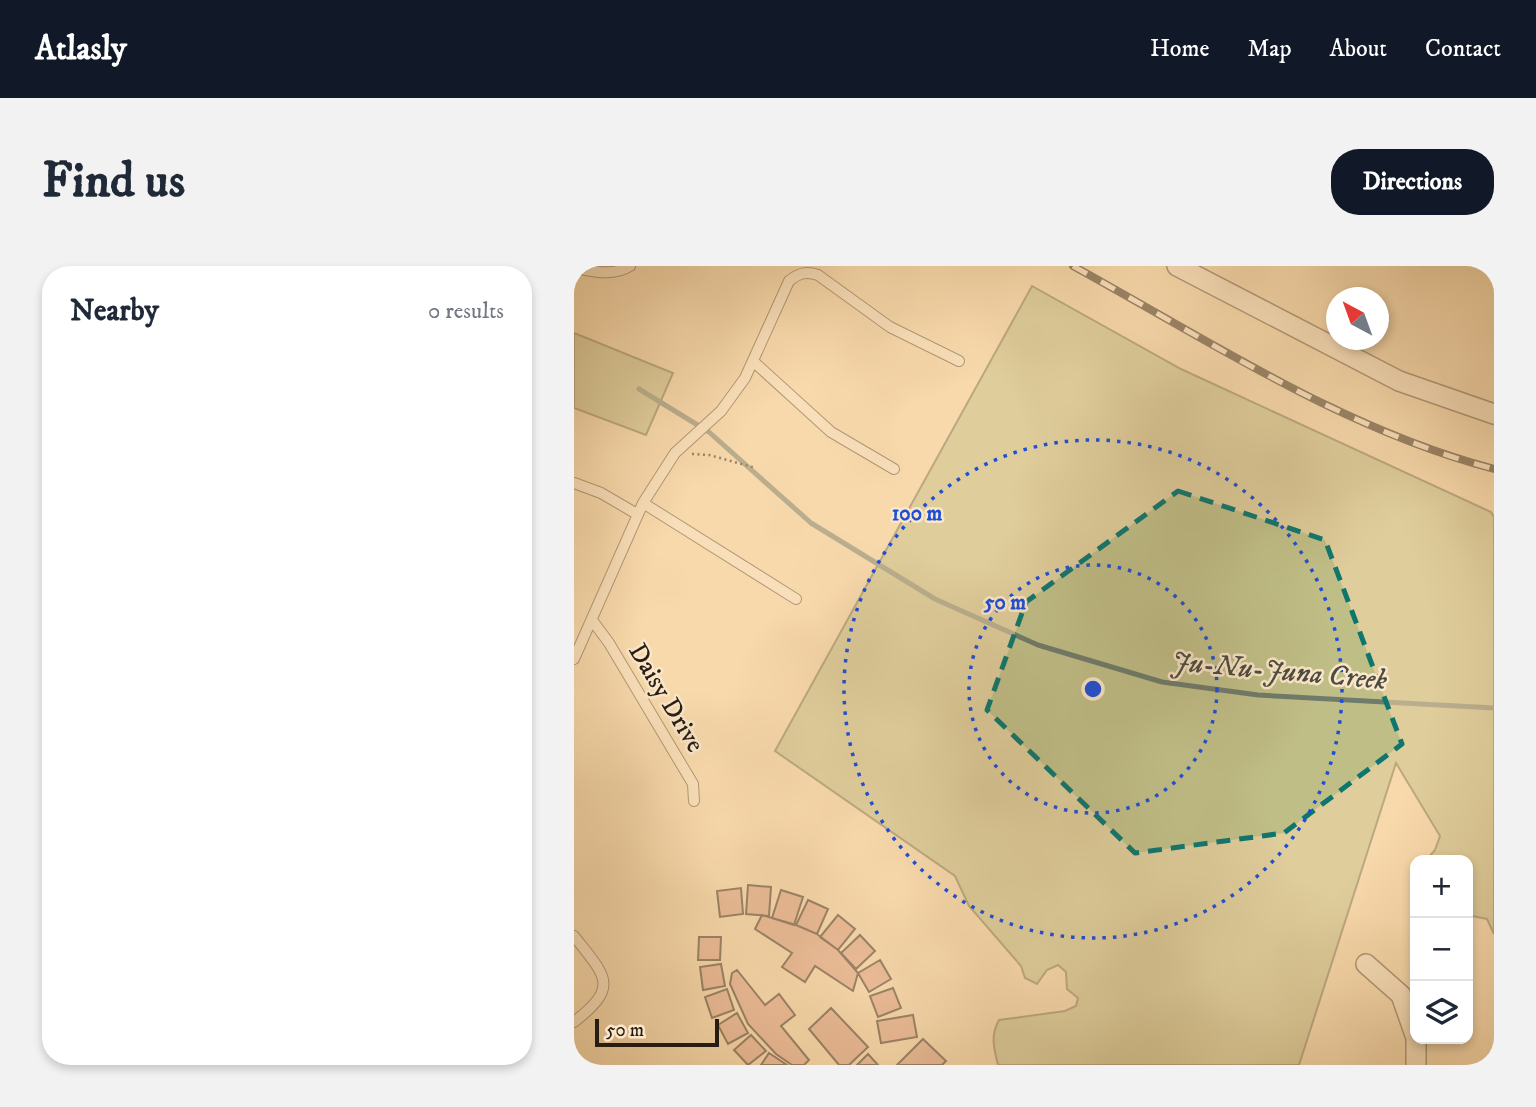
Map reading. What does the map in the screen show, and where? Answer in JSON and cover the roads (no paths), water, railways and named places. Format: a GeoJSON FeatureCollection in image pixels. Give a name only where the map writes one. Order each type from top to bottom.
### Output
{"type":"FeatureCollection","features":[{"type":"Feature","properties":{"kind":"street"},"geometry":{"type":"LineString","coordinates":[[1177,266],[1399,381],[1494,414]]}},
{"type":"Feature","properties":{"kind":"street"},"geometry":{"type":"LineString","coordinates":[[1366,964],[1401,995],[1410,1020]]}},
{"type":"Feature","properties":{"kind":"street"},"geometry":{"type":"LineString","coordinates":[[1416,1044],[1416,1065]]}},
{"type":"Feature","properties":{"kind":"lane"},"geometry":{"type":"LineString","coordinates":[[574,268],[603,273],[617,272],[630,266]]}},
{"type":"Feature","properties":{"kind":"lane"},"geometry":{"type":"LineString","coordinates":[[574,658],[643,503],[675,453],[687,439],[721,411],[754,362],[789,281],[799,274],[809,272],[847,294],[890,327],[959,360]]}},
{"type":"Feature","properties":{"kind":"lane"},"geometry":{"type":"LineString","coordinates":[[754,362],[831,432],[894,469]]}},
{"type":"Feature","properties":{"kind":"lane"},"geometry":{"type":"LineString","coordinates":[[574,483],[601,492],[637,514]]}},
{"type":"Feature","properties":{"kind":"lane"},"geometry":{"type":"LineString","coordinates":[[643,503],[796,599]]}},
{"type":"Feature","properties":{"kind":"lane","name":"Daisy Drive"},"geometry":{"type":"LineString","coordinates":[[592,620],[609,643],[693,784],[694,802]]}},
{"type":"Feature","properties":{"kind":"lane"},"geometry":{"type":"LineString","coordinates":[[574,936],[595,964],[604,982],[604,990],[595,1006],[574,1022]]}},
{"type":"Feature","properties":{"kind":"waterway","name":"Ju-Nu-Juna Creek"},"geometry":{"type":"LineString","coordinates":[[639,389],[709,432],[811,523],[935,599],[1038,645],[1162,682],[1258,695],[1494,708]]}},
{"type":"Feature","properties":{"kind":"railway"},"geometry":{"type":"LineString","coordinates":[[1073,266],[1226,353],[1330,407],[1438,452],[1494,469]]}}]}
